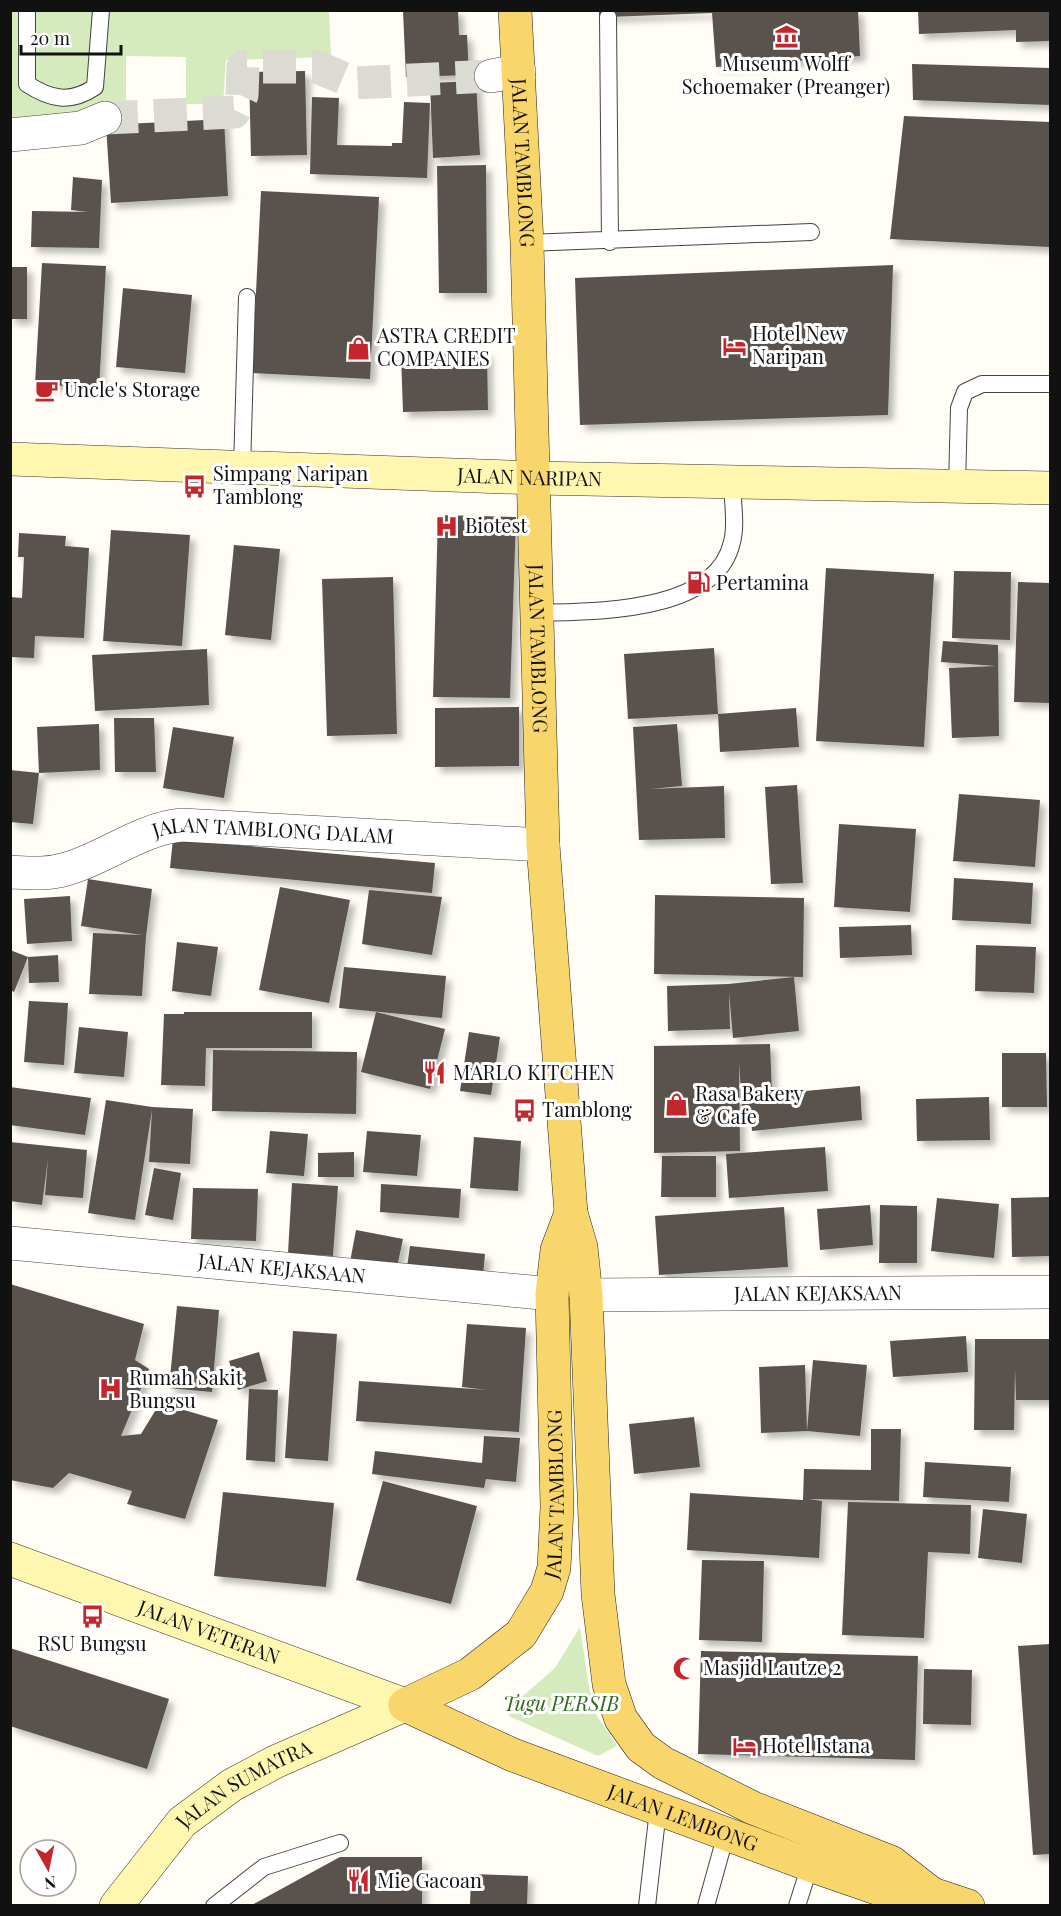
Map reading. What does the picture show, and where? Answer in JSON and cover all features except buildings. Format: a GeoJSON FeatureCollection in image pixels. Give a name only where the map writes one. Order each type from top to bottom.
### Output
{"type":"FeatureCollection","features":[{"type":"Feature","properties":{"kind":"main road","name":"JALAN TAMBLONG"},"geometry":{"type":"LineString","coordinates":[[515,10],[505,74],[527,243],[543,845],[571,1213],[580,1247],[586,1295],[598,1594],[609,1684],[621,1719],[641,1747],[663,1763],[753,1808],[891,1862],[932,1894]]}},
{"type":"Feature","properties":{"kind":"main road","name":"JALAN NARIPAN"},"geometry":{"type":"LineString","coordinates":[[10,459],[534,478],[1050,488]]}},
{"type":"Feature","properties":{"kind":"main road","name":"JALAN TAMBLONG"},"geometry":{"type":"LineString","coordinates":[[405,1705],[470,1674],[521,1634],[547,1591],[554,1568],[557,1507],[552,1294],[557,1250],[571,1213]]}},
{"type":"Feature","properties":{"kind":"main road","name":"JALAN VETERAN"},"geometry":{"type":"LineString","coordinates":[[10,1559],[405,1705]]}},
{"type":"Feature","properties":{"kind":"main road","name":"JALAN LEMBONG"},"geometry":{"type":"LineString","coordinates":[[405,1705],[513,1755],[885,1892],[932,1894],[968,1905]]}},
{"type":"Feature","properties":{"kind":"main road","name":"JALAN SUMATRA"},"geometry":{"type":"LineString","coordinates":[[116,1905],[182,1822],[232,1785],[275,1762],[405,1705]]}},
{"type":"Feature","properties":{"kind":"street"},"geometry":{"type":"LineString","coordinates":[[10,135],[81,128],[105,118]]}},
{"type":"Feature","properties":{"kind":"street","name":"JALAN TAMBLONG DALAM"},"geometry":{"type":"LineString","coordinates":[[10,872],[37,874],[68,869],[163,827],[182,825],[543,845]]}},
{"type":"Feature","properties":{"kind":"street","name":"JALAN KEJAKSAAN"},"geometry":{"type":"LineString","coordinates":[[10,1244],[552,1294]]}},
{"type":"Feature","properties":{"kind":"street","name":"JALAN KEJAKSAAN"},"geometry":{"type":"LineString","coordinates":[[586,1295],[1050,1292]]}},
{"type":"Feature","properties":{"kind":"lane"},"geometry":{"type":"LineString","coordinates":[[27,10],[27,84],[48,97],[81,97],[94,87],[101,10]]}},
{"type":"Feature","properties":{"kind":"lane"},"geometry":{"type":"LineString","coordinates":[[608,17],[610,242]]}},
{"type":"Feature","properties":{"kind":"lane"},"geometry":{"type":"LineString","coordinates":[[527,243],[610,242],[811,232]]}},
{"type":"Feature","properties":{"kind":"lane"},"geometry":{"type":"LineString","coordinates":[[242,468],[247,297]]}},
{"type":"Feature","properties":{"kind":"lane"},"geometry":{"type":"LineString","coordinates":[[957,486],[959,408],[965,392],[982,384],[1050,384]]}},
{"type":"Feature","properties":{"kind":"lane"},"geometry":{"type":"LineString","coordinates":[[537,613],[623,610],[670,598],[707,580],[724,560],[733,541],[732,482]]}},
{"type":"Feature","properties":{"kind":"lane"},"geometry":{"type":"LineString","coordinates":[[647,1905],[658,1810]]}},
{"type":"Feature","properties":{"kind":"lane"},"geometry":{"type":"LineString","coordinates":[[706,1905],[726,1834]]}},
{"type":"Feature","properties":{"kind":"lane"},"geometry":{"type":"LineString","coordinates":[[214,1905],[264,1867],[340,1843]]}},
{"type":"Feature","properties":{"kind":"lane"},"geometry":{"type":"LineString","coordinates":[[797,1905],[810,1865]]}},
{"type":"Feature","properties":{"kind":"green space"},"geometry":{"type":"Polygon","coordinates":[[[10,11],[329,11],[331,57],[226,60],[223,104],[186,104],[186,57],[126,56],[126,108],[105,106],[100,134],[10,124],[10,11]]]}},
{"type":"Feature","properties":{"kind":"green space","name":"Tugu PERSIB"},"geometry":{"type":"Polygon","coordinates":[[[580,1627],[589,1688],[597,1716],[617,1746],[598,1756],[509,1716],[508,1709],[555,1668],[580,1627]]]}},
{"type":"Feature","properties":{"kind":"tunnel"},"geometry":{"type":"LineString","coordinates":[[105,118],[234,112],[242,95],[243,67],[317,67],[355,83],[491,76]]}},
{"type":"Feature","properties":{"kind":"place","name":"Museum Wolff Schoemaker (Preanger)"},"geometry":{"type":"Point","coordinates":[786,36]}},
{"type":"Feature","properties":{"kind":"place","name":"Hotel New Naripan"},"geometry":{"type":"Point","coordinates":[734,346]}},
{"type":"Feature","properties":{"kind":"place","name":"ASTRA CREDIT COMPANIES"},"geometry":{"type":"Point","coordinates":[359,348]}},
{"type":"Feature","properties":{"kind":"place","name":"Uncle's Storage"},"geometry":{"type":"Point","coordinates":[46,390]}},
{"type":"Feature","properties":{"kind":"place","name":"Simpang Naripan Tamblong"},"geometry":{"type":"Point","coordinates":[195,486]}},
{"type":"Feature","properties":{"kind":"place","name":"Biotest"},"geometry":{"type":"Point","coordinates":[447,526]}},
{"type":"Feature","properties":{"kind":"place","name":"Pertamina"},"geometry":{"type":"Point","coordinates":[698,583]}},
{"type":"Feature","properties":{"kind":"place","name":"MARLO KITCHEN"},"geometry":{"type":"Point","coordinates":[435,1073]}},
{"type":"Feature","properties":{"kind":"place","name":"Rasa Bakery & Cafe"},"geometry":{"type":"Point","coordinates":[677,1105]}},
{"type":"Feature","properties":{"kind":"place","name":"Tamblong"},"geometry":{"type":"Point","coordinates":[524,1110]}},
{"type":"Feature","properties":{"kind":"place","name":"Rumah Sakit Bungsu"},"geometry":{"type":"Point","coordinates":[111,1389]}},
{"type":"Feature","properties":{"kind":"place","name":"RSU Bungsu"},"geometry":{"type":"Point","coordinates":[92,1617]}},
{"type":"Feature","properties":{"kind":"place","name":"Masjid Lautze 2"},"geometry":{"type":"Point","coordinates":[685,1668]}},
{"type":"Feature","properties":{"kind":"place","name":"Hotel Istana"},"geometry":{"type":"Point","coordinates":[744,1746]}},
{"type":"Feature","properties":{"kind":"place","name":"Mie Gacoan"},"geometry":{"type":"Point","coordinates":[359,1881]}}]}
